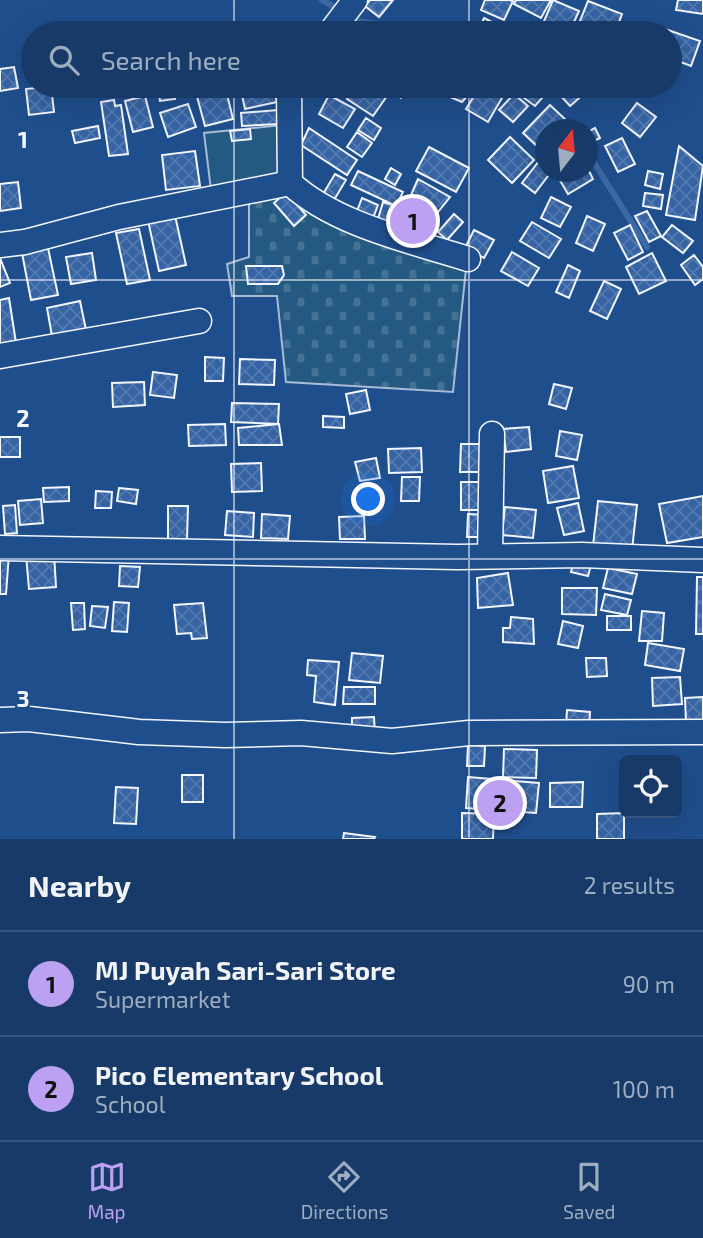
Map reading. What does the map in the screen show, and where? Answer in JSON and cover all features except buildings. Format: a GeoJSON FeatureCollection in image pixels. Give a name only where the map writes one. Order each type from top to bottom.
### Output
{"type":"FeatureCollection","features":[{"type":"Feature","properties":{"kind":"street"},"geometry":{"type":"LineString","coordinates":[[289,98],[290,183],[304,196],[346,217],[392,235],[468,259]]}},
{"type":"Feature","properties":{"kind":"street"},"geometry":{"type":"LineString","coordinates":[[0,245],[25,242],[120,217],[290,183]]}},
{"type":"Feature","properties":{"kind":"street"},"geometry":{"type":"LineString","coordinates":[[0,356],[199,321]]}},
{"type":"Feature","properties":{"kind":"street"},"geometry":{"type":"LineString","coordinates":[[490,556],[492,434]]}},
{"type":"Feature","properties":{"kind":"street"},"geometry":{"type":"LineString","coordinates":[[0,548],[265,554],[582,555],[703,560]]}},
{"type":"Feature","properties":{"kind":"street"},"geometry":{"type":"LineString","coordinates":[[0,720],[29,719],[139,732],[225,735],[301,733],[392,741],[469,733],[703,732]]}},
{"type":"Feature","properties":{"kind":"green space"},"geometry":{"type":"Polygon","coordinates":[[[283,125],[286,177],[211,190],[204,133],[283,125]]]}},
{"type":"Feature","properties":{"kind":"green space"},"geometry":{"type":"Polygon","coordinates":[[[289,188],[466,269],[453,392],[286,382],[277,296],[232,296],[227,264],[249,257],[249,200],[289,188]]]}},
{"type":"Feature","properties":{"kind":"waterway"},"geometry":{"type":"LineString","coordinates":[[322,0],[339,10]]}},
{"type":"Feature","properties":{"kind":"waterway"},"geometry":{"type":"LineString","coordinates":[[348,16],[357,21]]}},
{"type":"Feature","properties":{"kind":"waterway"},"geometry":{"type":"LineString","coordinates":[[598,169],[647,247]]}},
{"type":"Feature","properties":{"kind":"place","name":"MJ Puyah Sari-Sari Store"},"geometry":{"type":"Point","coordinates":[413,221]}},
{"type":"Feature","properties":{"kind":"place","name":"Pico Elementary School"},"geometry":{"type":"Point","coordinates":[500,803]}}]}
